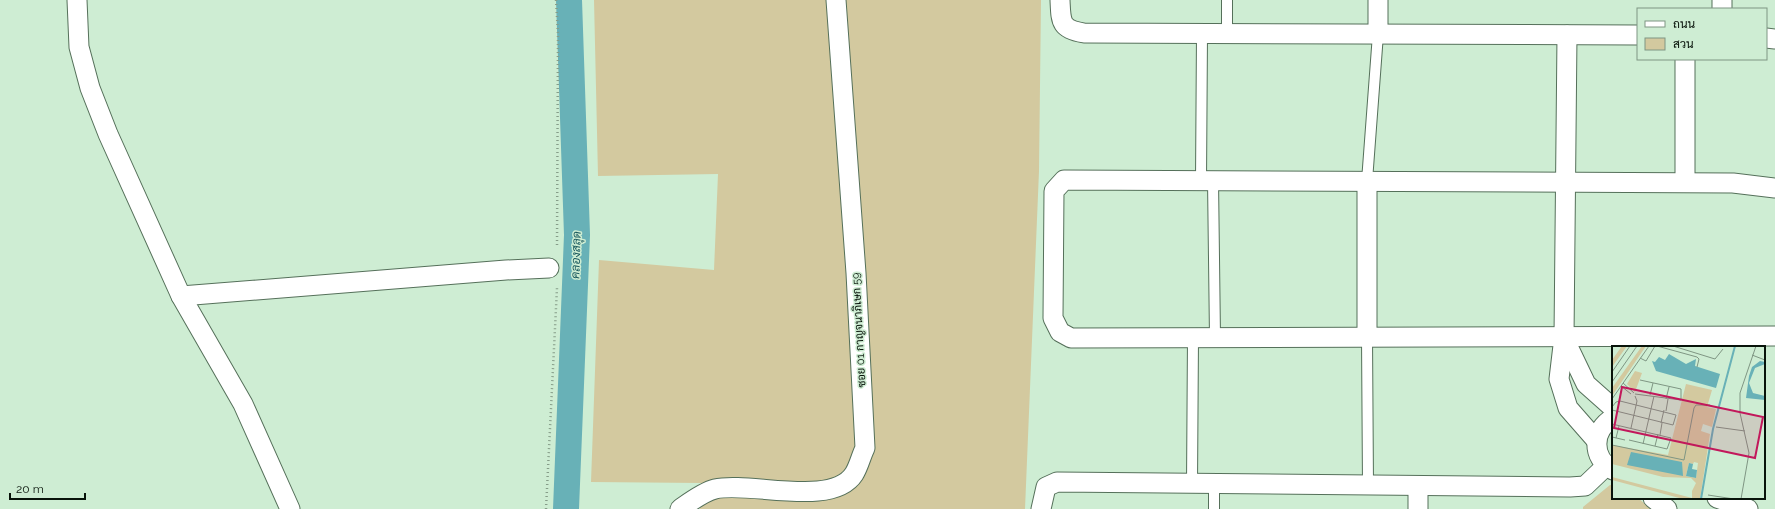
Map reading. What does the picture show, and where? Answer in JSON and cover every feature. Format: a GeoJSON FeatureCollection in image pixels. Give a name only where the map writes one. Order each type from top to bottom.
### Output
{"type":"FeatureCollection","features":[{"type":"Feature","properties":{"kind":"street"},"geometry":{"type":"LineString","coordinates":[[77,0],[79,47],[90,88],[108,134],[182,296],[243,404],[290,509]]}},
{"type":"Feature","properties":{"kind":"street","name":"ซอย 01 กาญจนาภิเษก 59"},"geometry":{"type":"LineString","coordinates":[[680,509],[714,489],[741,488],[811,492],[840,487],[854,474],[865,448],[856,273],[836,0]]}},
{"type":"Feature","properties":{"kind":"street"},"geometry":{"type":"LineString","coordinates":[[1060,0],[1061,20],[1070,30],[1084,33],[1637,35]]}},
{"type":"Feature","properties":{"kind":"street"},"geometry":{"type":"LineString","coordinates":[[1378,0],[1378,34]]}},
{"type":"Feature","properties":{"kind":"street"},"geometry":{"type":"LineString","coordinates":[[1567,35],[1564,337],[1559,379],[1568,408],[1596,440]]}},
{"type":"Feature","properties":{"kind":"street"},"geometry":{"type":"LineString","coordinates":[[1685,60],[1685,182]]}},
{"type":"Feature","properties":{"kind":"street"},"geometry":{"type":"LineString","coordinates":[[1775,188],[1733,183],[1685,182],[1064,180],[1054,191],[1052,212],[1053,318],[1060,332],[1071,338],[1775,336]]}},
{"type":"Feature","properties":{"kind":"street"},"geometry":{"type":"LineString","coordinates":[[1367,181],[1367,337]]}},
{"type":"Feature","properties":{"kind":"street"},"geometry":{"type":"LineString","coordinates":[[182,296],[506,270],[549,268]]}},
{"type":"Feature","properties":{"kind":"street"},"geometry":{"type":"LineString","coordinates":[[1564,337],[1586,384],[1612,407]]}},
{"type":"Feature","properties":{"kind":"street"},"geometry":{"type":"LineString","coordinates":[[1041,509],[1046,487],[1057,482],[1570,488],[1585,486],[1610,468],[1600,459],[1596,440],[1604,424],[1612,419]]}},
{"type":"Feature","properties":{"kind":"street"},"geometry":{"type":"LineString","coordinates":[[1418,486],[1418,509]]}},
{"type":"Feature","properties":{"kind":"street"},"geometry":{"type":"LineString","coordinates":[[1654,499],[1667,509]]}},
{"type":"Feature","properties":{"kind":"street"},"geometry":{"type":"LineString","coordinates":[[1719,499],[1748,509]]}},
{"type":"Feature","properties":{"kind":"lane"},"geometry":{"type":"LineString","coordinates":[[1227,0],[1227,34]]}},
{"type":"Feature","properties":{"kind":"lane"},"geometry":{"type":"LineString","coordinates":[[1202,34],[1207,180],[1215,337]]}},
{"type":"Feature","properties":{"kind":"lane"},"geometry":{"type":"LineString","coordinates":[[1367,181],[1378,34]]}},
{"type":"Feature","properties":{"kind":"lane"},"geometry":{"type":"LineString","coordinates":[[1192,484],[1194,337]]}},
{"type":"Feature","properties":{"kind":"lane"},"geometry":{"type":"LineString","coordinates":[[1367,337],[1368,486]]}},
{"type":"Feature","properties":{"kind":"lane"},"geometry":{"type":"LineString","coordinates":[[1214,484],[1214,509]]}},
{"type":"Feature","properties":{"kind":"green space"},"geometry":{"type":"Polygon","coordinates":[[[594,0],[1041,0],[1039,171],[1025,509],[700,509],[701,483],[591,482],[599,260],[714,270],[718,174],[598,176],[594,0]]]}},
{"type":"Feature","properties":{"kind":"green space"},"geometry":{"type":"Polygon","coordinates":[[[1610,485],[1612,485],[1612,499],[1639,499],[1651,509],[1583,509],[1583,507],[1610,485]]]}},
{"type":"Feature","properties":{"kind":"waterway","name":"คลองสลุด"},"geometry":{"type":"LineString","coordinates":[[566,509],[577,235],[569,0]]}}]}
